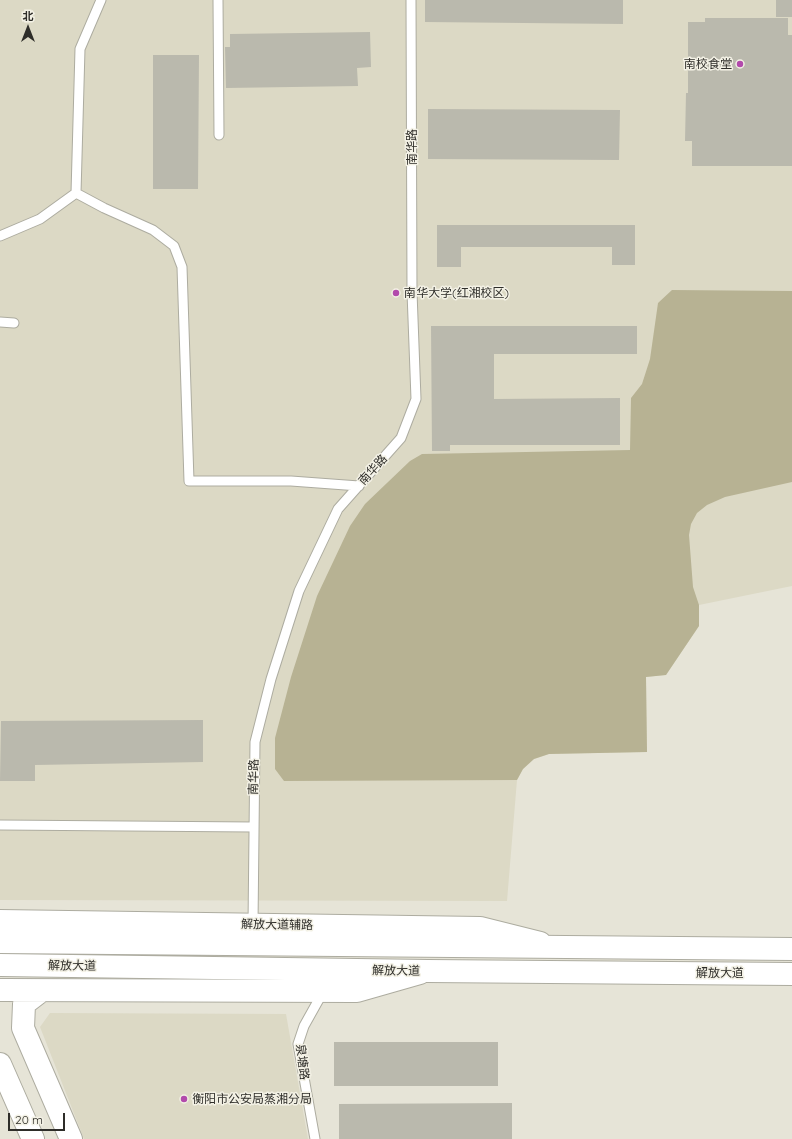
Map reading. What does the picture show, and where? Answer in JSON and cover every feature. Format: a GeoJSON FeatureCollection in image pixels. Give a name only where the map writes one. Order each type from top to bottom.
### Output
{"type":"FeatureCollection","features":[{"type":"Feature","properties":{"kind":"main road","name":"解放大道辅路"},"geometry":{"type":"LineString","coordinates":[[0,921],[480,928],[552,947]]}},
{"type":"Feature","properties":{"kind":"main road","name":"解放大道"},"geometry":{"type":"LineString","coordinates":[[0,942],[792,949]]}},
{"type":"Feature","properties":{"kind":"main road","name":"解放大道"},"geometry":{"type":"LineString","coordinates":[[0,965],[792,974]]}},
{"type":"Feature","properties":{"kind":"main road"},"geometry":{"type":"LineString","coordinates":[[0,990],[357,991],[428,971]]}},
{"type":"Feature","properties":{"kind":"main road"},"geometry":{"type":"LineString","coordinates":[[41,991],[24,1004],[23,1028],[71,1139]]}},
{"type":"Feature","properties":{"kind":"main road"},"geometry":{"type":"LineString","coordinates":[[0,1064],[33,1139]]}},
{"type":"Feature","properties":{"kind":"main road"},"geometry":{"type":"LineString","coordinates":[[0,1096],[19,1139]]}},
{"type":"Feature","properties":{"kind":"lane"},"geometry":{"type":"LineString","coordinates":[[76,192],[80,50],[101,0]]}},
{"type":"Feature","properties":{"kind":"lane"},"geometry":{"type":"LineString","coordinates":[[218,0],[219,135]]}},
{"type":"Feature","properties":{"kind":"lane","name":"南华路"},"geometry":{"type":"LineString","coordinates":[[253,924],[255,742],[298,591],[338,509],[401,438],[416,399],[412,292],[411,0]]}},
{"type":"Feature","properties":{"kind":"lane"},"geometry":{"type":"LineString","coordinates":[[0,236],[40,219],[76,192]]}},
{"type":"Feature","properties":{"kind":"lane"},"geometry":{"type":"LineString","coordinates":[[76,192],[104,208],[153,230],[174,246],[182,267],[189,480],[291,480],[359,486]]}},
{"type":"Feature","properties":{"kind":"lane"},"geometry":{"type":"LineString","coordinates":[[0,322],[14,323]]}},
{"type":"Feature","properties":{"kind":"lane"},"geometry":{"type":"LineString","coordinates":[[0,825],[253,828]]}},
{"type":"Feature","properties":{"kind":"lane","name":"泉塘路"},"geometry":{"type":"LineString","coordinates":[[315,1139],[298,1044],[304,1026],[324,991]]}},
{"type":"Feature","properties":{"kind":"shaded area","name":"南华大学(红湘校区)"},"geometry":{"type":"Polygon","coordinates":[[[0,0],[792,0],[792,586],[699,605],[699,626],[666,675],[646,677],[647,752],[549,754],[534,759],[523,769],[517,780],[507,901],[0,900],[0,0]]]}},
{"type":"Feature","properties":{"kind":"shaded area"},"geometry":{"type":"Polygon","coordinates":[[[672,290],[792,291],[792,482],[725,497],[707,505],[697,513],[691,524],[689,535],[693,587],[699,605],[699,626],[666,675],[646,677],[647,752],[549,754],[534,759],[523,769],[517,780],[284,781],[275,769],[275,738],[291,677],[317,596],[350,526],[365,504],[410,461],[422,454],[630,450],[631,398],[642,384],[650,359],[658,303],[672,290]]]}},
{"type":"Feature","properties":{"kind":"shaded area","name":"衡阳市公安局蒸湘分局"},"geometry":{"type":"Polygon","coordinates":[[[50,1013],[286,1014],[308,1139],[84,1139],[40,1027],[50,1013]]]}},
{"type":"Feature","properties":{"kind":"building"},"geometry":{"type":"Polygon","coordinates":[[[425,0],[623,0],[623,24],[425,22],[425,0]]]}},
{"type":"Feature","properties":{"kind":"building"},"geometry":{"type":"Polygon","coordinates":[[[776,0],[792,0],[792,17],[776,17],[776,0]]]}},
{"type":"Feature","properties":{"kind":"building","name":"南校食堂"},"geometry":{"type":"Polygon","coordinates":[[[705,18],[788,18],[788,35],[792,35],[792,166],[692,166],[692,141],[685,141],[686,93],[688,93],[688,22],[705,22],[705,18]]]}},
{"type":"Feature","properties":{"kind":"building"},"geometry":{"type":"Polygon","coordinates":[[[370,32],[371,67],[357,68],[358,86],[226,88],[225,47],[230,47],[230,34],[370,32]]]}},
{"type":"Feature","properties":{"kind":"building"},"geometry":{"type":"Polygon","coordinates":[[[153,55],[199,55],[198,189],[153,189],[153,55]]]}},
{"type":"Feature","properties":{"kind":"building"},"geometry":{"type":"Polygon","coordinates":[[[428,109],[620,110],[619,160],[428,159],[428,109]]]}},
{"type":"Feature","properties":{"kind":"building"},"geometry":{"type":"Polygon","coordinates":[[[437,225],[635,225],[635,265],[612,265],[612,247],[461,247],[461,267],[437,267],[437,225]]]}},
{"type":"Feature","properties":{"kind":"building"},"geometry":{"type":"Polygon","coordinates":[[[431,326],[637,326],[637,354],[494,354],[494,399],[620,398],[620,445],[450,445],[450,451],[432,451],[431,326]]]}},
{"type":"Feature","properties":{"kind":"building"},"geometry":{"type":"Polygon","coordinates":[[[203,720],[203,762],[35,765],[35,781],[0,781],[1,721],[203,720]]]}},
{"type":"Feature","properties":{"kind":"building"},"geometry":{"type":"Polygon","coordinates":[[[334,1042],[498,1042],[498,1086],[334,1086],[334,1042]]]}},
{"type":"Feature","properties":{"kind":"building"},"geometry":{"type":"Polygon","coordinates":[[[512,1103],[512,1139],[339,1139],[339,1104],[512,1103]]]}},
{"type":"Feature","properties":{"kind":"place","name":"南校食堂"},"geometry":{"type":"Point","coordinates":[740,64]}},
{"type":"Feature","properties":{"kind":"place","name":"南华大学(红湘校区)"},"geometry":{"type":"Point","coordinates":[396,293]}},
{"type":"Feature","properties":{"kind":"place","name":"衡阳市公安局蒸湘分局"},"geometry":{"type":"Point","coordinates":[184,1099]}}]}
